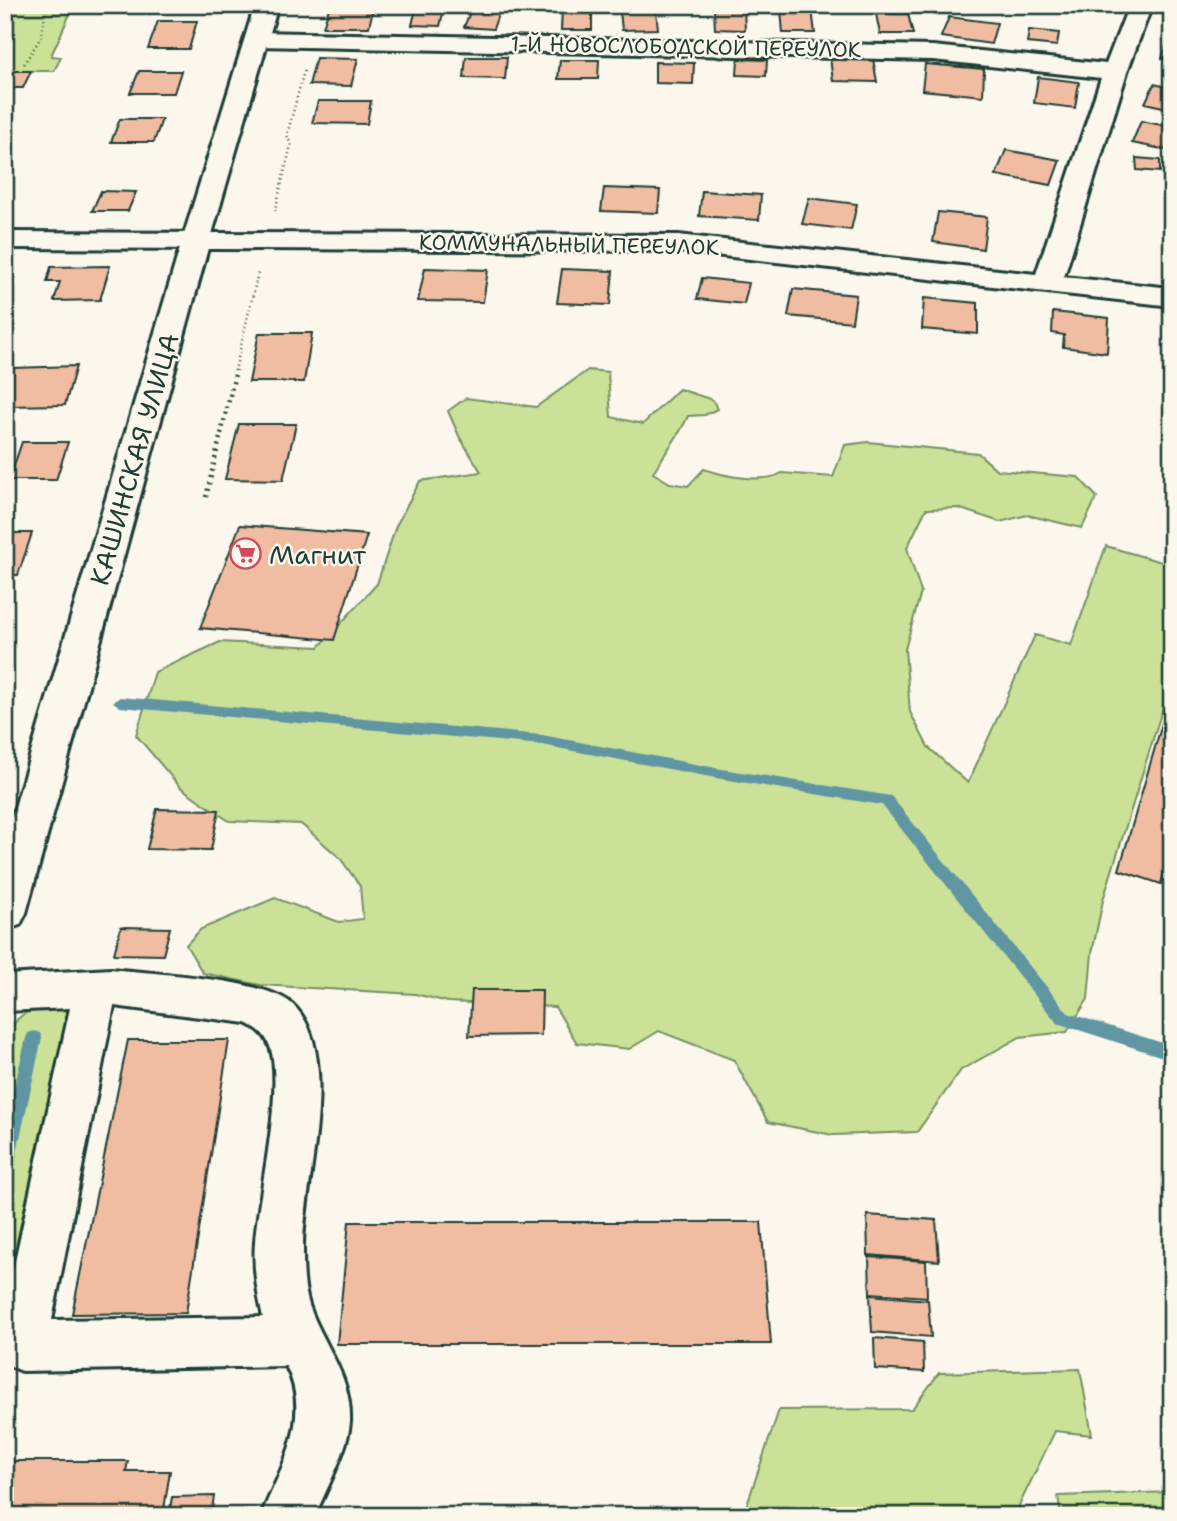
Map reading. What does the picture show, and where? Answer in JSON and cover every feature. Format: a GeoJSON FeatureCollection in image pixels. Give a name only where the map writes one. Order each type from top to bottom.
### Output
{"type":"FeatureCollection","features":[{"type":"Feature","properties":{"kind":"street","name":"КАШИНСКАЯ УЛИЦА"},"geometry":{"type":"LineString","coordinates":[[5,913],[196,241],[267,5]]}},
{"type":"Feature","properties":{"kind":"street"},"geometry":{"type":"LineString","coordinates":[[1048,282],[1115,72],[1141,5]]}},
{"type":"Feature","properties":{"kind":"street","name":"1-Й НОВОСЛОБОДСКОЙ ПЕРЕУЛОК"},"geometry":{"type":"LineString","coordinates":[[257,38],[933,53],[1115,72]]}},
{"type":"Feature","properties":{"kind":"street","name":"КОММУНАЛЬНЫЙ ПЕРЕУЛОК"},"geometry":{"type":"LineString","coordinates":[[5,240],[678,243],[1172,297]]}},
{"type":"Feature","properties":{"kind":"street"},"geometry":{"type":"LineString","coordinates":[[5,993],[111,987],[253,1005],[276,1017],[291,1040],[298,1076],[279,1242],[279,1278],[288,1319],[319,1377],[324,1420],[321,1437],[288,1516]]}},
{"type":"Feature","properties":{"kind":"street"},"geometry":{"type":"LineString","coordinates":[[96,988],[22,1346],[300,1341]]}},
{"type":"Feature","properties":{"kind":"path"},"geometry":{"type":"LineString","coordinates":[[24,64],[41,37],[47,20],[47,5]]}},
{"type":"Feature","properties":{"kind":"green space"},"geometry":{"type":"Polygon","coordinates":[[[5,5],[74,5],[51,56],[61,57],[54,71],[5,71],[5,5]]]}},
{"type":"Feature","properties":{"kind":"green space"},"geometry":{"type":"Polygon","coordinates":[[[588,370],[608,372],[611,417],[643,424],[679,389],[713,400],[717,409],[705,415],[688,416],[653,473],[670,483],[688,486],[704,469],[743,478],[765,478],[782,473],[833,477],[845,445],[868,442],[978,453],[997,470],[1078,477],[1097,497],[1082,528],[1027,515],[1000,522],[958,508],[926,509],[907,548],[921,592],[905,649],[910,712],[928,747],[968,783],[1035,635],[1071,645],[1106,546],[1172,565],[1172,670],[1103,900],[1092,953],[1088,999],[1067,1032],[1020,1037],[961,1070],[917,1132],[833,1135],[768,1122],[734,1060],[659,1031],[629,1049],[577,1043],[555,1007],[448,1002],[415,994],[260,985],[203,973],[186,945],[201,929],[275,898],[339,922],[363,919],[360,886],[340,858],[301,824],[229,821],[180,787],[136,735],[155,672],[220,642],[319,647],[377,584],[396,526],[420,481],[481,472],[459,436],[448,411],[466,398],[536,407],[588,370]]]}},
{"type":"Feature","properties":{"kind":"green space"},"geometry":{"type":"Polygon","coordinates":[[[47,1007],[71,1010],[5,1333],[5,1048],[10,1031],[18,1019],[29,1011],[47,1007]]]}},
{"type":"Feature","properties":{"kind":"green space"},"geometry":{"type":"Polygon","coordinates":[[[1080,1369],[1092,1435],[1055,1431],[1014,1516],[718,1516],[746,1507],[779,1410],[912,1409],[939,1373],[1080,1369]]]}},
{"type":"Feature","properties":{"kind":"green space"},"geometry":{"type":"Polygon","coordinates":[[[1172,1492],[1172,1516],[1061,1516],[1058,1496],[1172,1492]]]}},
{"type":"Feature","properties":{"kind":"building"},"geometry":{"type":"Polygon","coordinates":[[[330,5],[374,5],[369,27],[323,27],[330,5]]]}},
{"type":"Feature","properties":{"kind":"building"},"geometry":{"type":"Polygon","coordinates":[[[417,5],[445,5],[440,26],[412,25],[417,5]]]}},
{"type":"Feature","properties":{"kind":"building"},"geometry":{"type":"Polygon","coordinates":[[[472,7],[500,9],[493,29],[464,27],[472,7]]]}},
{"type":"Feature","properties":{"kind":"building"},"geometry":{"type":"Polygon","coordinates":[[[562,8],[592,8],[592,30],[561,30],[562,8]]]}},
{"type":"Feature","properties":{"kind":"building"},"geometry":{"type":"Polygon","coordinates":[[[714,9],[744,9],[745,30],[715,29],[714,9]]]}},
{"type":"Feature","properties":{"kind":"building"},"geometry":{"type":"Polygon","coordinates":[[[781,10],[812,10],[815,33],[783,33],[781,10]]]}},
{"type":"Feature","properties":{"kind":"building"},"geometry":{"type":"Polygon","coordinates":[[[620,11],[656,11],[658,29],[622,30],[620,11]]]}},
{"type":"Feature","properties":{"kind":"building"},"geometry":{"type":"Polygon","coordinates":[[[876,14],[908,14],[913,34],[880,34],[876,14]]]}},
{"type":"Feature","properties":{"kind":"building"},"geometry":{"type":"Polygon","coordinates":[[[949,17],[997,23],[991,44],[941,37],[949,17]]]}},
{"type":"Feature","properties":{"kind":"building"},"geometry":{"type":"Polygon","coordinates":[[[158,21],[197,21],[189,49],[148,49],[158,21]]]}},
{"type":"Feature","properties":{"kind":"building"},"geometry":{"type":"Polygon","coordinates":[[[1029,30],[1059,33],[1057,46],[1027,43],[1029,30]]]}},
{"type":"Feature","properties":{"kind":"building"},"geometry":{"type":"Polygon","coordinates":[[[1168,41],[1172,41],[1172,60],[1162,59],[1168,41]]]}},
{"type":"Feature","properties":{"kind":"building"},"geometry":{"type":"Polygon","coordinates":[[[466,57],[507,57],[505,79],[464,78],[466,57]]]}},
{"type":"Feature","properties":{"kind":"building"},"geometry":{"type":"Polygon","coordinates":[[[316,58],[358,59],[351,86],[309,85],[316,58]]]}},
{"type":"Feature","properties":{"kind":"building"},"geometry":{"type":"Polygon","coordinates":[[[830,58],[873,59],[877,82],[833,81],[830,58]]]}},
{"type":"Feature","properties":{"kind":"building"},"geometry":{"type":"Polygon","coordinates":[[[738,59],[767,60],[766,76],[737,75],[738,59]]]}},
{"type":"Feature","properties":{"kind":"building"},"geometry":{"type":"Polygon","coordinates":[[[560,60],[599,60],[598,79],[558,79],[560,60]]]}},
{"type":"Feature","properties":{"kind":"building"},"geometry":{"type":"Polygon","coordinates":[[[655,62],[694,63],[693,84],[655,83],[655,62]]]}},
{"type":"Feature","properties":{"kind":"building"},"geometry":{"type":"Polygon","coordinates":[[[925,64],[984,69],[983,96],[922,90],[925,64]]]}},
{"type":"Feature","properties":{"kind":"building"},"geometry":{"type":"Polygon","coordinates":[[[5,71],[31,71],[23,88],[5,88],[5,71]]]}},
{"type":"Feature","properties":{"kind":"building"},"geometry":{"type":"Polygon","coordinates":[[[139,71],[181,71],[174,93],[130,93],[139,71]]]}},
{"type":"Feature","properties":{"kind":"building"},"geometry":{"type":"Polygon","coordinates":[[[1038,77],[1079,82],[1075,108],[1034,103],[1038,77]]]}},
{"type":"Feature","properties":{"kind":"building"},"geometry":{"type":"Polygon","coordinates":[[[1154,84],[1172,88],[1172,109],[1145,103],[1154,84]]]}},
{"type":"Feature","properties":{"kind":"building"},"geometry":{"type":"Polygon","coordinates":[[[318,101],[371,101],[367,124],[312,123],[318,101]]]}},
{"type":"Feature","properties":{"kind":"building"},"geometry":{"type":"Polygon","coordinates":[[[120,119],[162,119],[154,142],[111,142],[120,119]]]}},
{"type":"Feature","properties":{"kind":"building"},"geometry":{"type":"Polygon","coordinates":[[[1141,121],[1172,127],[1172,151],[1132,143],[1141,121]]]}},
{"type":"Feature","properties":{"kind":"building"},"geometry":{"type":"Polygon","coordinates":[[[1006,150],[1060,160],[1051,185],[996,175],[1006,150]]]}},
{"type":"Feature","properties":{"kind":"building"},"geometry":{"type":"Polygon","coordinates":[[[1136,158],[1160,160],[1160,172],[1137,170],[1136,158]]]}},
{"type":"Feature","properties":{"kind":"building"},"geometry":{"type":"Polygon","coordinates":[[[604,188],[660,190],[658,213],[601,211],[604,188]]]}},
{"type":"Feature","properties":{"kind":"building"},"geometry":{"type":"Polygon","coordinates":[[[101,191],[136,192],[128,211],[92,211],[101,191]]]}},
{"type":"Feature","properties":{"kind":"building"},"geometry":{"type":"Polygon","coordinates":[[[702,191],[761,195],[759,220],[699,216],[702,191]]]}},
{"type":"Feature","properties":{"kind":"building"},"geometry":{"type":"Polygon","coordinates":[[[809,198],[857,204],[851,230],[802,224],[809,198]]]}},
{"type":"Feature","properties":{"kind":"building"},"geometry":{"type":"Polygon","coordinates":[[[938,212],[987,217],[983,249],[933,242],[938,212]]]}},
{"type":"Feature","properties":{"kind":"building"},"geometry":{"type":"Polygon","coordinates":[[[110,266],[100,300],[54,301],[60,282],[47,282],[51,267],[110,266]]]}},
{"type":"Feature","properties":{"kind":"building"},"geometry":{"type":"Polygon","coordinates":[[[425,268],[488,270],[483,302],[418,301],[425,268]]]}},
{"type":"Feature","properties":{"kind":"building"},"geometry":{"type":"Polygon","coordinates":[[[562,269],[613,271],[610,305],[557,303],[562,269]]]}},
{"type":"Feature","properties":{"kind":"building"},"geometry":{"type":"Polygon","coordinates":[[[702,278],[749,283],[744,304],[697,299],[702,278]]]}},
{"type":"Feature","properties":{"kind":"building"},"geometry":{"type":"Polygon","coordinates":[[[793,289],[856,295],[852,322],[788,316],[793,289]]]}},
{"type":"Feature","properties":{"kind":"building"},"geometry":{"type":"Polygon","coordinates":[[[924,298],[978,303],[978,334],[922,329],[924,298]]]}},
{"type":"Feature","properties":{"kind":"building"},"geometry":{"type":"Polygon","coordinates":[[[1053,312],[1109,318],[1107,353],[1063,347],[1064,335],[1052,333],[1053,312]]]}},
{"type":"Feature","properties":{"kind":"building"},"geometry":{"type":"Polygon","coordinates":[[[259,333],[312,333],[304,382],[249,382],[259,333]]]}},
{"type":"Feature","properties":{"kind":"building"},"geometry":{"type":"Polygon","coordinates":[[[76,366],[65,405],[5,406],[5,389],[12,368],[76,366]]]}},
{"type":"Feature","properties":{"kind":"building"},"geometry":{"type":"Polygon","coordinates":[[[239,424],[296,424],[283,480],[225,479],[239,424]]]}},
{"type":"Feature","properties":{"kind":"building"},"geometry":{"type":"Polygon","coordinates":[[[22,442],[68,442],[56,480],[9,480],[22,442]]]}},
{"type":"Feature","properties":{"kind":"building"},"geometry":{"type":"Polygon","coordinates":[[[240,525],[367,535],[334,640],[200,628],[240,525]]]}},
{"type":"Feature","properties":{"kind":"building"},"geometry":{"type":"Polygon","coordinates":[[[5,533],[32,533],[18,575],[5,575],[5,533]]]}},
{"type":"Feature","properties":{"kind":"building"},"geometry":{"type":"Polygon","coordinates":[[[1166,710],[1172,712],[1172,843],[1161,884],[1119,870],[1166,710]]]}},
{"type":"Feature","properties":{"kind":"building"},"geometry":{"type":"Polygon","coordinates":[[[157,809],[219,810],[211,850],[147,849],[157,809]]]}},
{"type":"Feature","properties":{"kind":"building"},"geometry":{"type":"Polygon","coordinates":[[[121,927],[170,928],[163,955],[114,954],[121,927]]]}},
{"type":"Feature","properties":{"kind":"building"},"geometry":{"type":"Polygon","coordinates":[[[472,990],[542,990],[541,1035],[469,1036],[472,990]]]}},
{"type":"Feature","properties":{"kind":"building"},"geometry":{"type":"Polygon","coordinates":[[[128,1040],[229,1040],[186,1313],[72,1314],[128,1040]]]}},
{"type":"Feature","properties":{"kind":"building"},"geometry":{"type":"Polygon","coordinates":[[[867,1215],[936,1220],[939,1261],[868,1255],[867,1215]]]}},
{"type":"Feature","properties":{"kind":"building"},"geometry":{"type":"Polygon","coordinates":[[[349,1222],[761,1222],[771,1344],[337,1344],[349,1222]]]}},
{"type":"Feature","properties":{"kind":"building"},"geometry":{"type":"Polygon","coordinates":[[[869,1257],[926,1261],[927,1297],[870,1293],[869,1257]]]}},
{"type":"Feature","properties":{"kind":"building"},"geometry":{"type":"Polygon","coordinates":[[[870,1295],[928,1300],[931,1337],[872,1332],[870,1295]]]}},
{"type":"Feature","properties":{"kind":"building"},"geometry":{"type":"Polygon","coordinates":[[[874,1338],[923,1342],[924,1372],[875,1369],[874,1338]]]}},
{"type":"Feature","properties":{"kind":"building"},"geometry":{"type":"Polygon","coordinates":[[[5,1461],[128,1461],[126,1471],[170,1471],[163,1516],[5,1516],[5,1461]]]}},
{"type":"Feature","properties":{"kind":"building"},"geometry":{"type":"Polygon","coordinates":[[[214,1496],[211,1516],[169,1516],[172,1497],[214,1496]]]}},
{"type":"Feature","properties":{"kind":"waterway"},"geometry":{"type":"LineString","coordinates":[[5,698],[9,699]]}},
{"type":"Feature","properties":{"kind":"waterway"},"geometry":{"type":"LineString","coordinates":[[120,702],[542,740],[716,773],[886,800],[1063,1018],[1172,1053]]}},
{"type":"Feature","properties":{"kind":"waterway"},"geometry":{"type":"LineString","coordinates":[[5,1165],[34,1038]]}},
{"type":"Feature","properties":{"kind":"place","name":"Магнит"},"geometry":{"type":"Point","coordinates":[246,554]}}]}
